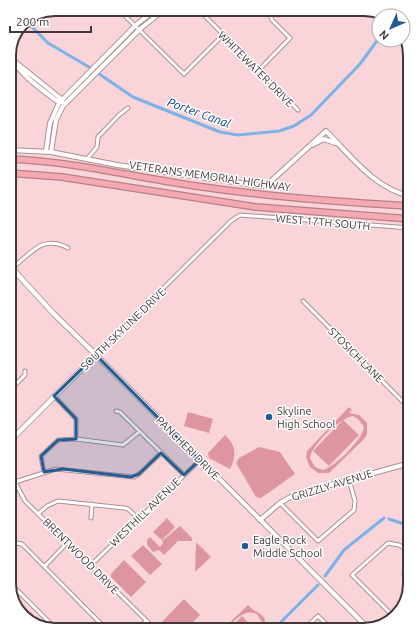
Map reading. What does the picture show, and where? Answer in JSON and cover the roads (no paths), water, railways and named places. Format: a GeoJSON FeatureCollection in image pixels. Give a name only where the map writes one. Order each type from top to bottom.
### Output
{"type":"FeatureCollection","features":[{"type":"Feature","properties":{"kind":"highway","name":"VETERANS MEMORIAL HIGHWAY"},"geometry":{"type":"LineString","coordinates":[[16,160],[47,161],[190,185],[264,195],[403,205]]}},
{"type":"Feature","properties":{"kind":"highway","name":"VETERANS MEMORIAL HIGHWAY"},"geometry":{"type":"LineString","coordinates":[[16,174],[62,177],[256,207],[403,218]]}},
{"type":"Feature","properties":{"kind":"main road","name":"PANCHERI DRIVE"},"geometry":{"type":"LineString","coordinates":[[16,274],[96,355]]}},
{"type":"Feature","properties":{"kind":"main road","name":"SOUTH SKYLINE DRIVE"},"geometry":{"type":"LineString","coordinates":[[16,434],[96,355]]}},
{"type":"Feature","properties":{"kind":"street"},"geometry":{"type":"LineString","coordinates":[[126,16],[184,74],[223,35]]}},
{"type":"Feature","properties":{"kind":"street"},"geometry":{"type":"LineString","coordinates":[[46,151],[50,123],[62,102],[94,67],[149,16]]}},
{"type":"Feature","properties":{"kind":"street"},"geometry":{"type":"LineString","coordinates":[[51,152],[56,120],[62,102],[95,74],[138,27],[154,16]]}},
{"type":"Feature","properties":{"kind":"street","name":"WHITEWATER DRIVE"},"geometry":{"type":"LineString","coordinates":[[205,16],[298,110]]}},
{"type":"Feature","properties":{"kind":"street"},"geometry":{"type":"LineString","coordinates":[[258,71],[290,38],[272,20],[271,16]]}},
{"type":"Feature","properties":{"kind":"street"},"geometry":{"type":"LineString","coordinates":[[16,62],[60,98],[62,102]]}},
{"type":"Feature","properties":{"kind":"street"},"geometry":{"type":"LineString","coordinates":[[16,65],[40,88],[57,101],[62,102]]}},
{"type":"Feature","properties":{"kind":"street"},"geometry":{"type":"LineString","coordinates":[[52,92],[62,96],[72,90]]}},
{"type":"Feature","properties":{"kind":"street"},"geometry":{"type":"LineString","coordinates":[[87,159],[97,147],[98,137],[119,115],[128,108]]}},
{"type":"Feature","properties":{"kind":"street"},"geometry":{"type":"LineString","coordinates":[[16,150],[46,151],[87,159],[262,186],[270,182],[326,131],[376,180],[390,190],[403,194]]}},
{"type":"Feature","properties":{"kind":"street"},"geometry":{"type":"LineString","coordinates":[[305,149],[327,139],[341,146]]}},
{"type":"Feature","properties":{"kind":"street","name":"WEST 17TH SOUTH"},"geometry":{"type":"LineString","coordinates":[[236,217],[247,215],[403,228]]}},
{"type":"Feature","properties":{"kind":"street","name":"SOUTH SKYLINE DRIVE"},"geometry":{"type":"LineString","coordinates":[[96,355],[236,217]]}},
{"type":"Feature","properties":{"kind":"street"},"geometry":{"type":"LineString","coordinates":[[16,264],[43,244],[54,242],[68,248]]}},
{"type":"Feature","properties":{"kind":"street","name":"STOSICH LANE"},"geometry":{"type":"LineString","coordinates":[[303,301],[403,402]]}},
{"type":"Feature","properties":{"kind":"street","name":"PANCHERI DRIVE"},"geometry":{"type":"LineString","coordinates":[[96,355],[363,623]]}},
{"type":"Feature","properties":{"kind":"street"},"geometry":{"type":"LineString","coordinates":[[16,384],[25,375],[25,371]]}},
{"type":"Feature","properties":{"kind":"street"},"geometry":{"type":"LineString","coordinates":[[54,396],[76,419],[78,426],[76,439]]}},
{"type":"Feature","properties":{"kind":"street"},"geometry":{"type":"LineString","coordinates":[[116,410],[120,412],[184,475]]}},
{"type":"Feature","properties":{"kind":"street"},"geometry":{"type":"LineString","coordinates":[[44,472],[41,456],[58,440],[76,439],[123,445],[139,432]]}},
{"type":"Feature","properties":{"kind":"street"},"geometry":{"type":"LineString","coordinates":[[16,482],[44,472],[63,469],[131,477],[140,474],[161,454]]}},
{"type":"Feature","properties":{"kind":"street","name":"WESTHILL AVENUE"},"geometry":{"type":"LineString","coordinates":[[91,565],[138,518],[200,460]]}},
{"type":"Feature","properties":{"kind":"street","name":"GRIZZLY AVENUE"},"geometry":{"type":"LineString","coordinates":[[260,520],[280,503],[300,493],[403,464]]}},
{"type":"Feature","properties":{"kind":"street"},"geometry":{"type":"LineString","coordinates":[[280,503],[318,541],[354,510],[355,501],[349,480]]}},
{"type":"Feature","properties":{"kind":"street","name":"BRENTWOOD DRIVE"},"geometry":{"type":"LineString","coordinates":[[16,484],[21,496],[38,514],[146,621]]}},
{"type":"Feature","properties":{"kind":"street"},"geometry":{"type":"LineString","coordinates":[[38,514],[47,506],[58,501],[128,509],[138,518]]}},
{"type":"Feature","properties":{"kind":"street"},"geometry":{"type":"LineString","coordinates":[[91,518],[92,504]]}},
{"type":"Feature","properties":{"kind":"street"},"geometry":{"type":"LineString","coordinates":[[390,613],[352,575],[388,542],[403,548]]}},
{"type":"Feature","properties":{"kind":"street"},"geometry":{"type":"LineString","coordinates":[[16,543],[22,544],[100,623]]}},
{"type":"Feature","properties":{"kind":"street"},"geometry":{"type":"LineString","coordinates":[[44,566],[67,543]]}},
{"type":"Feature","properties":{"kind":"street"},"geometry":{"type":"LineString","coordinates":[[16,589],[50,622]]}},
{"type":"Feature","properties":{"kind":"street"},"geometry":{"type":"LineString","coordinates":[[310,623],[318,616],[325,623]]}},
{"type":"Feature","properties":{"kind":"waterway","name":"Porter Canal"},"geometry":{"type":"LineString","coordinates":[[30,25],[48,43],[89,67],[133,97],[220,132],[238,135],[279,131],[294,126],[311,115],[360,64],[372,48]]}},
{"type":"Feature","properties":{"kind":"waterway"},"geometry":{"type":"LineString","coordinates":[[325,576],[344,550],[384,518]]}},
{"type":"Feature","properties":{"kind":"waterway"},"geometry":{"type":"LineString","coordinates":[[389,519],[403,524]]}},
{"type":"Feature","properties":{"kind":"waterway"},"geometry":{"type":"LineString","coordinates":[[280,623],[318,585]]}},
{"type":"Feature","properties":{"kind":"place","name":"Skyline High School"},"geometry":{"type":"Point","coordinates":[269,417]}},
{"type":"Feature","properties":{"kind":"place","name":"Eagle Rock Middle School"},"geometry":{"type":"Point","coordinates":[245,546]}}]}
